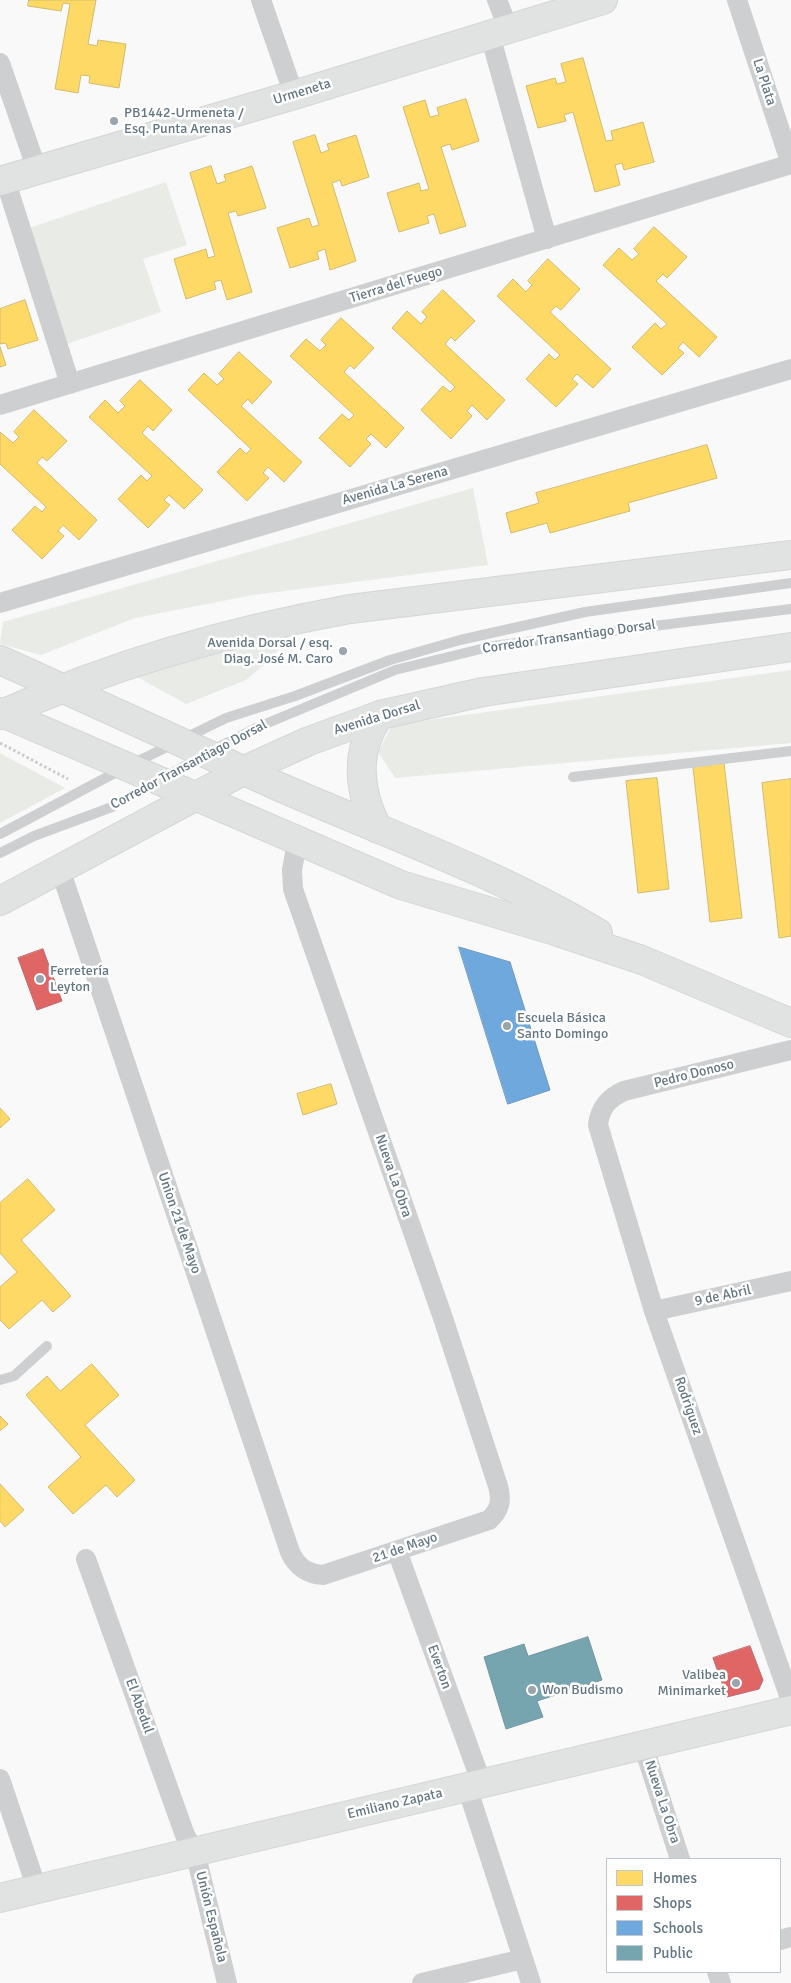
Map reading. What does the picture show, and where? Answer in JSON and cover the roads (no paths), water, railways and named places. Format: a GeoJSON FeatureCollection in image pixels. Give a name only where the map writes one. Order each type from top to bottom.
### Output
{"type":"FeatureCollection","features":[{"type":"Feature","properties":{"kind":"main road","name":"Urmeneta"},"geometry":{"type":"LineString","coordinates":[[2,180],[294,95],[603,0]]}},
{"type":"Feature","properties":{"kind":"main road"},"geometry":{"type":"LineString","coordinates":[[1,714],[174,649],[290,620],[350,609],[791,555]]}},
{"type":"Feature","properties":{"kind":"main road","name":"Avenida Dorsal"},"geometry":{"type":"LineString","coordinates":[[0,901],[245,770],[309,740],[380,715],[483,692],[791,647]]}},
{"type":"Feature","properties":{"kind":"main road"},"geometry":{"type":"LineString","coordinates":[[0,660],[540,900],[642,960]]}},
{"type":"Feature","properties":{"kind":"main road"},"geometry":{"type":"LineString","coordinates":[[1,714],[297,842],[423,894],[556,931],[642,960],[791,1023]]}},
{"type":"Feature","properties":{"kind":"main road"},"geometry":{"type":"LineString","coordinates":[[378,829],[366,806],[361,776],[367,740],[380,715]]}},
{"type":"Feature","properties":{"kind":"main road","name":"Emiliano Zapata"},"geometry":{"type":"LineString","coordinates":[[0,1898],[791,1710]]}},
{"type":"Feature","properties":{"kind":"street"},"geometry":{"type":"LineString","coordinates":[[261,0],[294,95]]}},
{"type":"Feature","properties":{"kind":"street"},"geometry":{"type":"LineString","coordinates":[[497,0],[499,33],[546,239]]}},
{"type":"Feature","properties":{"kind":"street","name":"La Plata"},"geometry":{"type":"LineString","coordinates":[[737,0],[791,164]]}},
{"type":"Feature","properties":{"kind":"street"},"geometry":{"type":"LineString","coordinates":[[0,64],[38,170]]}},
{"type":"Feature","properties":{"kind":"street","name":"Tierra del Fuego"},"geometry":{"type":"LineString","coordinates":[[0,405],[791,164]]}},
{"type":"Feature","properties":{"kind":"street"},"geometry":{"type":"LineString","coordinates":[[2,180],[70,384]]}},
{"type":"Feature","properties":{"kind":"street","name":"Avenida La Serena"},"geometry":{"type":"LineString","coordinates":[[0,603],[791,369]]}},
{"type":"Feature","properties":{"kind":"street","name":"Nueva La Obra"},"geometry":{"type":"LineString","coordinates":[[297,842],[292,870],[293,889],[489,1458],[500,1494],[498,1509]]}},
{"type":"Feature","properties":{"kind":"street","name":"Union 21 de Mayo"},"geometry":{"type":"LineString","coordinates":[[60,869],[290,1552],[294,1560],[306,1572]]}},
{"type":"Feature","properties":{"kind":"street","name":"Pedro Donoso"},"geometry":{"type":"LineString","coordinates":[[602,1108],[608,1100],[624,1091],[791,1050]]}},
{"type":"Feature","properties":{"kind":"street","name":"Rodriguez"},"geometry":{"type":"LineString","coordinates":[[602,1108],[599,1116],[599,1134],[654,1311],[791,1701]]}},
{"type":"Feature","properties":{"kind":"street","name":"9 de Abril"},"geometry":{"type":"LineString","coordinates":[[654,1311],[791,1281]]}},
{"type":"Feature","properties":{"kind":"street","name":"21 de Mayo"},"geometry":{"type":"LineString","coordinates":[[306,1572],[323,1575],[331,1574],[488,1520],[498,1509]]}},
{"type":"Feature","properties":{"kind":"street","name":"Everton"},"geometry":{"type":"LineString","coordinates":[[397,1551],[474,1786],[531,1983]]}},
{"type":"Feature","properties":{"kind":"street","name":"El Abedul"},"geometry":{"type":"LineString","coordinates":[[86,1558],[185,1835],[195,1852]]}},
{"type":"Feature","properties":{"kind":"street","name":"Nueva La Obra"},"geometry":{"type":"LineString","coordinates":[[643,1745],[680,1858]]}},
{"type":"Feature","properties":{"kind":"street"},"geometry":{"type":"LineString","coordinates":[[0,1779],[37,1889]]}},
{"type":"Feature","properties":{"kind":"street","name":"Unión Española"},"geometry":{"type":"LineString","coordinates":[[195,1852],[227,1983]]}},
{"type":"Feature","properties":{"kind":"street"},"geometry":{"type":"LineString","coordinates":[[422,1983],[523,1959]]}},
{"type":"Feature","properties":{"kind":"lane","name":"Corredor Transantiago Dorsal"},"geometry":{"type":"LineString","coordinates":[[0,834],[179,740],[245,710],[295,696],[351,673],[429,648],[585,612],[791,583]]}},
{"type":"Feature","properties":{"kind":"lane","name":"Corredor Transantiago Dorsal"},"geometry":{"type":"LineString","coordinates":[[0,853],[34,836],[97,814],[258,726],[395,670],[444,657],[538,639],[791,609]]}},
{"type":"Feature","properties":{"kind":"lane"},"geometry":{"type":"LineString","coordinates":[[573,777],[791,752]]}},
{"type":"Feature","properties":{"kind":"lane"},"geometry":{"type":"LineString","coordinates":[[0,1380],[14,1376],[47,1346]]}},
{"type":"Feature","properties":{"kind":"place","name":"PB1442-Urmeneta / Esq. Punta Arenas"},"geometry":{"type":"Point","coordinates":[114,121]}},
{"type":"Feature","properties":{"kind":"place","name":"Avenida Dorsal / esq. Diag. José M. Caro"},"geometry":{"type":"Point","coordinates":[343,651]}},
{"type":"Feature","properties":{"kind":"place","name":"Ferretería Leyton"},"geometry":{"type":"Point","coordinates":[40,979]}},
{"type":"Feature","properties":{"kind":"place","name":"Escuela Básica Santo Domingo"},"geometry":{"type":"Point","coordinates":[507,1026]}},
{"type":"Feature","properties":{"kind":"place","name":"Valibea Minimarket"},"geometry":{"type":"Point","coordinates":[736,1683]}},
{"type":"Feature","properties":{"kind":"place","name":"Won Budismo"},"geometry":{"type":"Point","coordinates":[532,1690]}}]}
